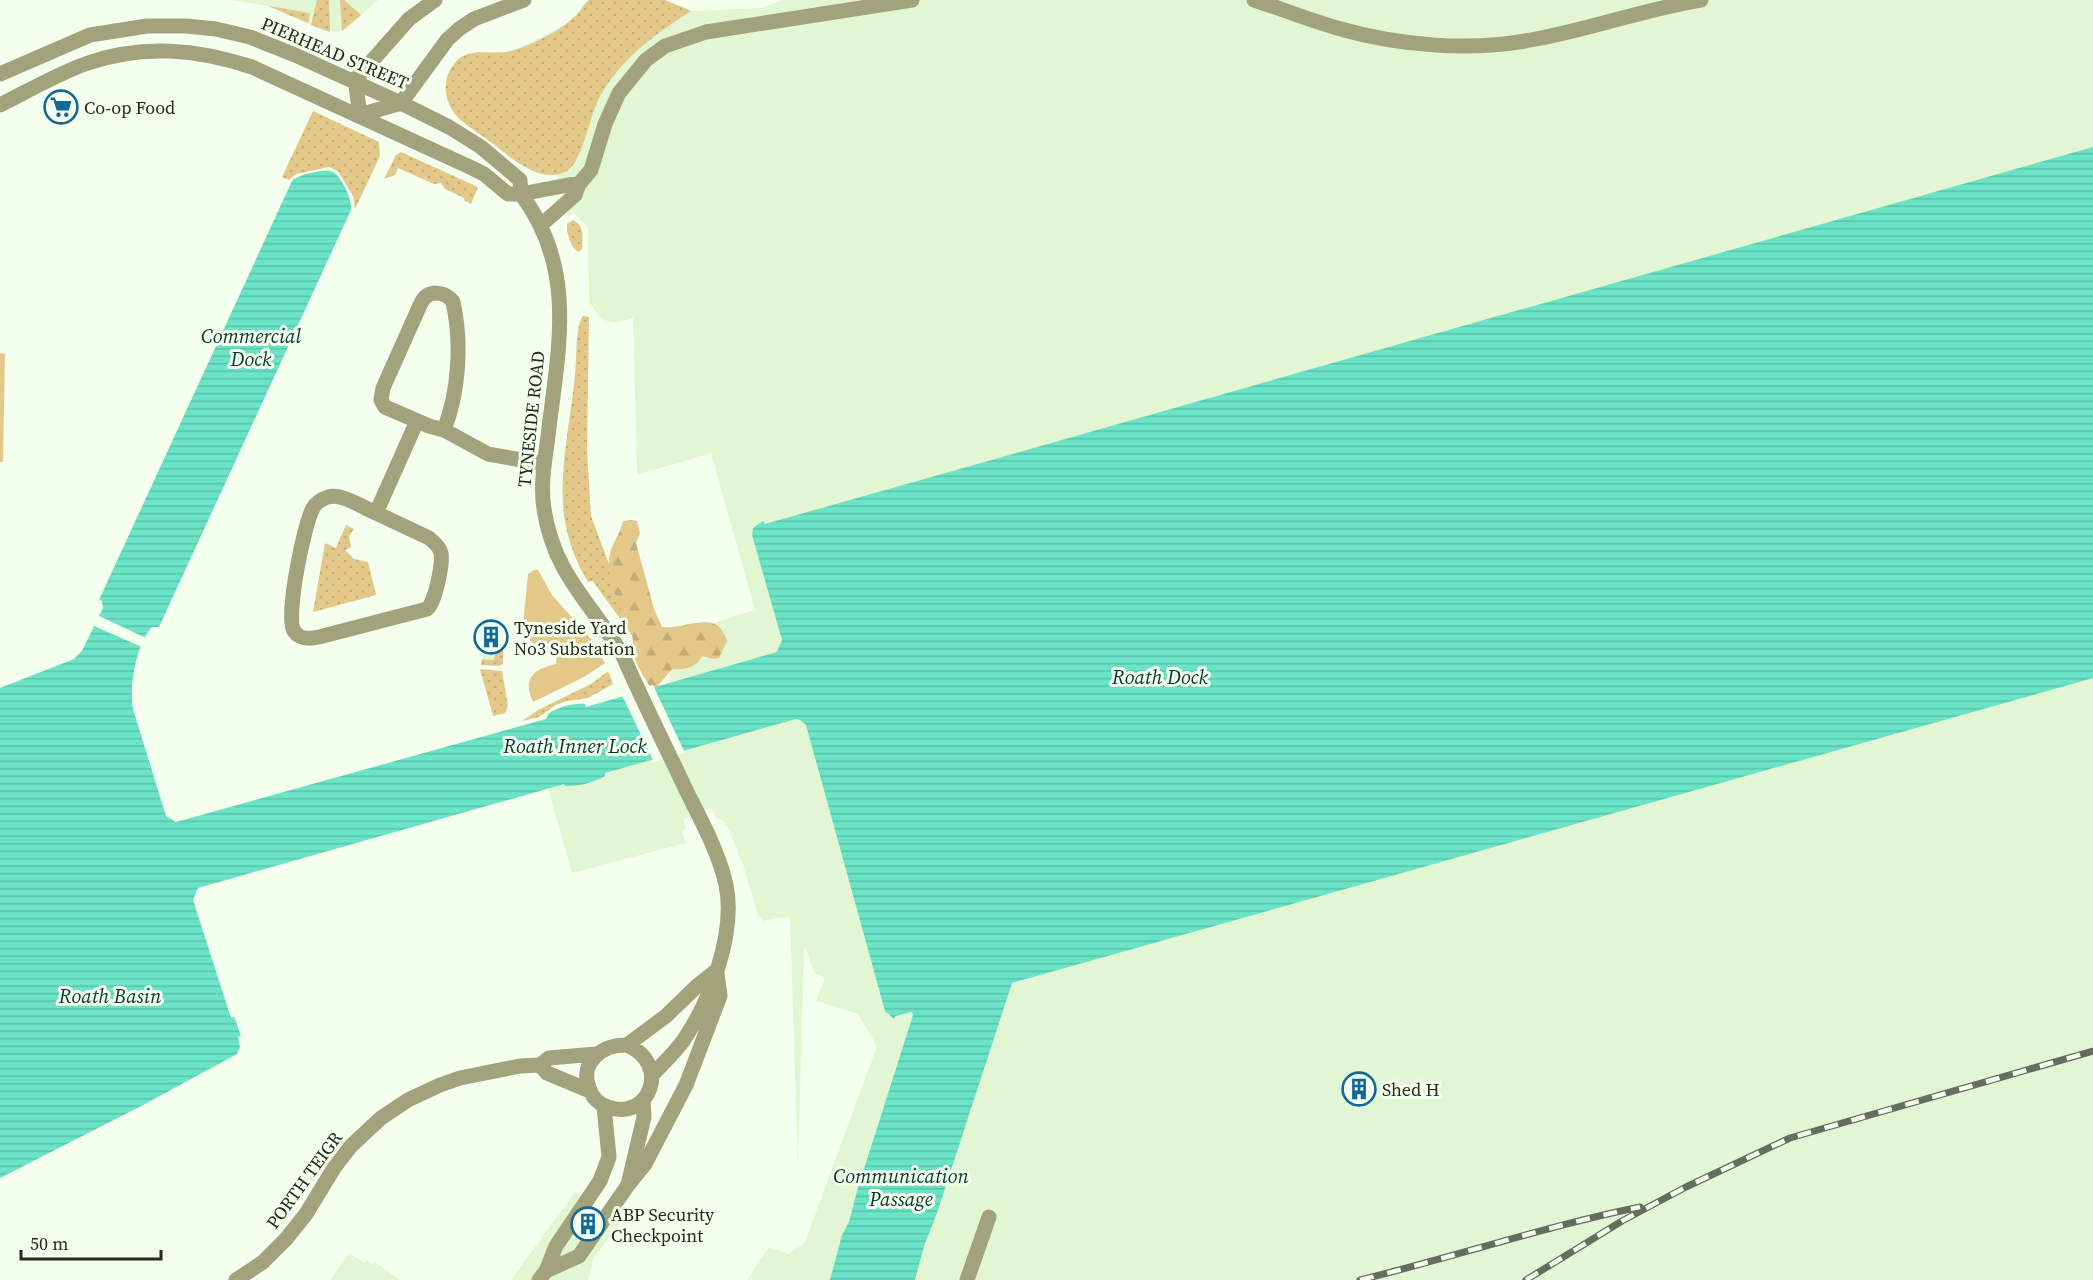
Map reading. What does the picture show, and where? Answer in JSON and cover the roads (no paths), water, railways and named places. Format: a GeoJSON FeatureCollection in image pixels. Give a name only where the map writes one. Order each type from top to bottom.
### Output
{"type":"FeatureCollection","features":[{"type":"Feature","properties":{"kind":"street"},"geometry":{"type":"LineString","coordinates":[[360,115],[355,80],[409,19],[435,0]]}},
{"type":"Feature","properties":{"kind":"street"},"geometry":{"type":"LineString","coordinates":[[360,115],[401,103],[447,40],[459,28],[483,15],[524,0]]}},
{"type":"Feature","properties":{"kind":"street"},"geometry":{"type":"LineString","coordinates":[[541,225],[575,195],[579,184],[591,170],[605,124],[619,93],[646,60],[665,46],[706,32],[912,0]]}},
{"type":"Feature","properties":{"kind":"street"},"geometry":{"type":"LineString","coordinates":[[1254,0],[1320,23],[1366,35],[1446,45],[1489,45],[1538,39],[1666,5],[1701,0]]}},
{"type":"Feature","properties":{"kind":"street","name":"PIERHEAD STREET"},"geometry":{"type":"LineString","coordinates":[[0,74],[90,35],[130,28],[170,25],[234,32],[355,80],[449,127],[481,147],[520,180],[521,194]]}},
{"type":"Feature","properties":{"kind":"street"},"geometry":{"type":"LineString","coordinates":[[0,105],[86,64],[110,56],[143,51],[180,51],[220,57],[252,67],[484,174],[508,194],[521,194],[579,184]]}},
{"type":"Feature","properties":{"kind":"street","name":"TYNESIDE ROAD"},"geometry":{"type":"LineString","coordinates":[[521,194],[541,225],[550,247],[558,279],[560,317],[544,464],[544,508],[556,554],[575,590],[609,633],[623,656],[717,858],[728,898],[726,931],[716,971]]}},
{"type":"Feature","properties":{"kind":"street"},"geometry":{"type":"LineString","coordinates":[[444,430],[455,386],[457,337],[453,302],[443,293],[423,298],[381,394],[381,400],[386,407],[444,430],[488,454],[544,464]]}},
{"type":"Feature","properties":{"kind":"street"},"geometry":{"type":"LineString","coordinates":[[375,513],[417,421]]}},
{"type":"Feature","properties":{"kind":"street"},"geometry":{"type":"LineString","coordinates":[[330,496],[339,497],[375,513],[429,538],[436,544],[441,553],[432,605],[427,609],[319,637],[308,639],[300,637],[294,632],[291,624],[291,608],[305,529],[314,506],[330,496]]}},
{"type":"Feature","properties":{"kind":"street"},"geometry":{"type":"LineString","coordinates":[[627,1045],[666,1016],[716,971]]}},
{"type":"Feature","properties":{"kind":"street"},"geometry":{"type":"LineString","coordinates":[[652,1074],[670,1056],[690,1029],[716,971]]}},
{"type":"Feature","properties":{"kind":"street"},"geometry":{"type":"LineString","coordinates":[[541,1277],[579,1256],[645,1164],[698,1054],[720,996],[716,971]]}},
{"type":"Feature","properties":{"kind":"street"},"geometry":{"type":"LineString","coordinates":[[616,1044],[627,1045],[644,1056],[650,1064],[652,1074],[651,1083],[643,1100],[635,1106],[614,1109],[604,1106],[593,1097],[587,1083],[588,1068],[596,1054],[616,1044]]}},
{"type":"Feature","properties":{"kind":"street","name":"PORTH TEIGR"},"geometry":{"type":"LineString","coordinates":[[236,1280],[263,1262],[286,1239],[306,1214],[343,1156],[394,1108],[424,1091],[460,1078],[520,1066],[540,1065],[549,1058],[596,1054]]}},
{"type":"Feature","properties":{"kind":"street"},"geometry":{"type":"LineString","coordinates":[[540,1065],[547,1073],[590,1091]]}},
{"type":"Feature","properties":{"kind":"street"},"geometry":{"type":"LineString","coordinates":[[628,1185],[644,1118],[643,1100]]}},
{"type":"Feature","properties":{"kind":"street"},"geometry":{"type":"LineString","coordinates":[[541,1277],[556,1246],[600,1180],[609,1157],[604,1106]]}},
{"type":"Feature","properties":{"kind":"street"},"geometry":{"type":"LineString","coordinates":[[968,1280],[989,1217]]}},
{"type":"Feature","properties":{"kind":"water","name":"Roath Dock"},"geometry":{"type":"Polygon","coordinates":[[[2093,147],[2093,678],[1012,983],[937,1213],[924,1246],[915,1280],[830,1280],[842,1235],[849,1222],[913,1015],[912,1012],[895,1016],[894,1019],[885,1011],[806,725],[796,719],[605,773],[605,776],[581,785],[565,786],[564,784],[198,888],[193,900],[231,1018],[234,1017],[241,1036],[238,1037],[240,1047],[237,1054],[0,1178],[0,688],[74,659],[82,651],[103,608],[102,601],[99,600],[292,181],[295,179],[306,174],[333,172],[346,189],[351,210],[159,627],[152,627],[146,634],[135,666],[132,689],[133,709],[166,816],[176,822],[546,719],[549,713],[566,706],[585,704],[586,707],[777,652],[782,640],[752,535],[753,528],[763,521],[765,524],[2093,147]]]}},
{"type":"Feature","properties":{"kind":"railway"},"geometry":{"type":"LineString","coordinates":[[1526,1280],[1622,1221],[1686,1187],[1790,1138],[2093,1051]]}},
{"type":"Feature","properties":{"kind":"railway"},"geometry":{"type":"LineString","coordinates":[[1360,1280],[1570,1223],[1640,1207]]}},
{"type":"Feature","properties":{"kind":"place","name":"Co-op Food"},"geometry":{"type":"Point","coordinates":[61,107]}},
{"type":"Feature","properties":{"kind":"place","name":"Tyneside Yard No3 Substation"},"geometry":{"type":"Point","coordinates":[491,637]}},
{"type":"Feature","properties":{"kind":"place","name":"Shed H"},"geometry":{"type":"Point","coordinates":[1359,1089]}},
{"type":"Feature","properties":{"kind":"place","name":"ABP Security Checkpoint"},"geometry":{"type":"Point","coordinates":[588,1224]}},
{"type":"Feature","properties":{"kind":"water label","name":"Commercial Dock"},"geometry":{"type":"Point","coordinates":[251,348]}},
{"type":"Feature","properties":{"kind":"water label","name":"Roath Inner Lock"},"geometry":{"type":"Point","coordinates":[575,746]}},
{"type":"Feature","properties":{"kind":"water label","name":"Roath Basin"},"geometry":{"type":"Point","coordinates":[110,996]}},
{"type":"Feature","properties":{"kind":"water label","name":"Communication Passage"},"geometry":{"type":"Point","coordinates":[901,1188]}}]}
